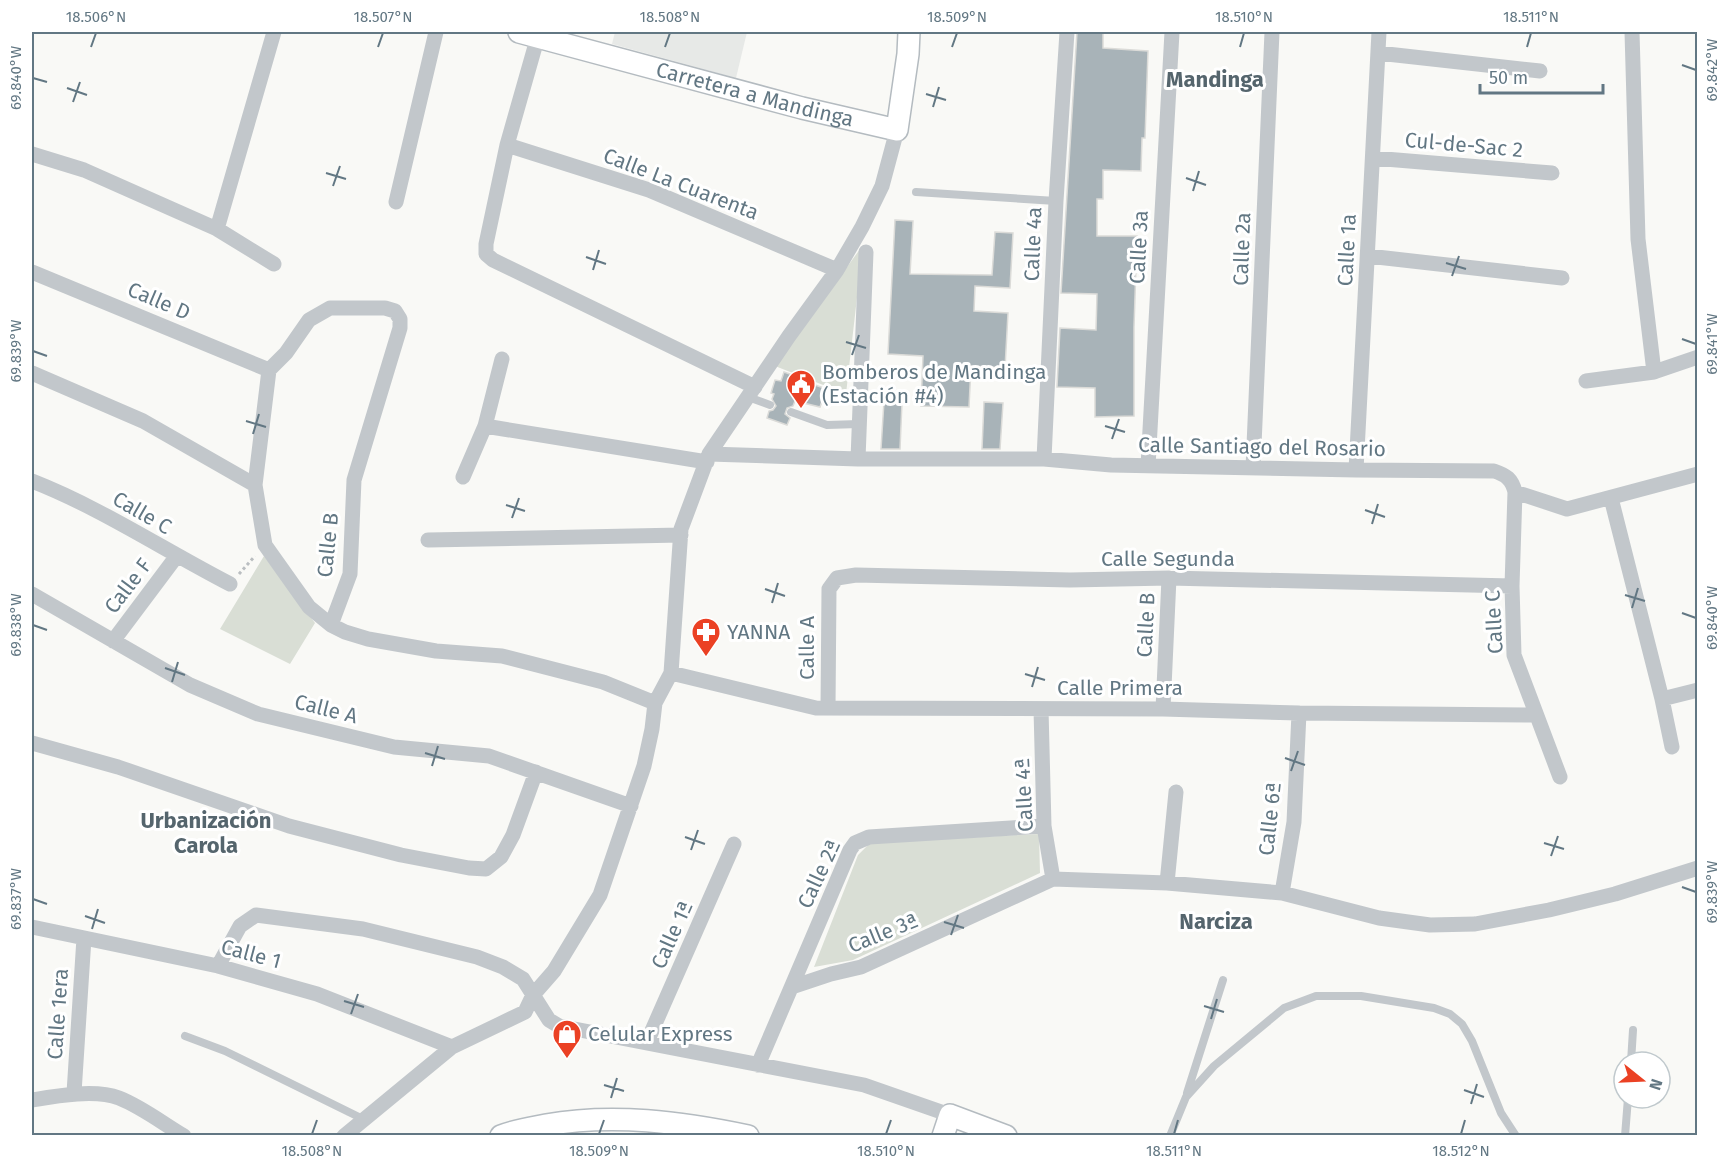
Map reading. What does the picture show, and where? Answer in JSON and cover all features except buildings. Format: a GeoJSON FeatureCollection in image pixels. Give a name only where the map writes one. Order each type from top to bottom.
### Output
{"type":"FeatureCollection","features":[{"type":"Feature","properties":{"kind":"street"},"geometry":{"type":"LineString","coordinates":[[217,229],[273,32]]}},
{"type":"Feature","properties":{"kind":"street"},"geometry":{"type":"LineString","coordinates":[[396,202],[436,32]]}},
{"type":"Feature","properties":{"kind":"street"},"geometry":{"type":"LineString","coordinates":[[344,1136],[452,1047],[525,1012],[533,995],[554,971],[600,895],[644,766],[655,703],[671,673],[681,529],[708,458],[789,336],[837,270],[882,186],[897,130],[909,32]]}},
{"type":"Feature","properties":{"kind":"street","name":"Calle 4a"},"geometry":{"type":"LineString","coordinates":[[1044,459],[1056,201],[1067,32]]}},
{"type":"Feature","properties":{"kind":"street","name":"Calle 3a"},"geometry":{"type":"LineString","coordinates":[[1148,466],[1172,32]]}},
{"type":"Feature","properties":{"kind":"street","name":"Calle 2a"},"geometry":{"type":"LineString","coordinates":[[1253,468],[1272,32]]}},
{"type":"Feature","properties":{"kind":"street","name":"Calle 1a"},"geometry":{"type":"LineString","coordinates":[[1356,470],[1379,32]]}},
{"type":"Feature","properties":{"kind":"street"},"geometry":{"type":"LineString","coordinates":[[1632,32],[1638,239],[1654,372]]}},
{"type":"Feature","properties":{"kind":"street"},"geometry":{"type":"LineString","coordinates":[[529,34],[486,244],[486,254],[493,260],[751,392]]}},
{"type":"Feature","properties":{"kind":"street","name":"Carretera a Mandinga"},"geometry":{"type":"LineString","coordinates":[[529,34],[802,108],[897,130]]}},
{"type":"Feature","properties":{"kind":"street"},"geometry":{"type":"LineString","coordinates":[[1378,53],[1540,71]]}},
{"type":"Feature","properties":{"kind":"street","name":"Calle La Cuarenta"},"geometry":{"type":"LineString","coordinates":[[507,145],[649,190],[837,270]]}},
{"type":"Feature","properties":{"kind":"street"},"geometry":{"type":"LineString","coordinates":[[32,153],[84,170],[217,229],[274,264]]}},
{"type":"Feature","properties":{"kind":"street","name":"Cul-de-Sac 2"},"geometry":{"type":"LineString","coordinates":[[1373,158],[1552,173]]}},
{"type":"Feature","properties":{"kind":"street"},"geometry":{"type":"LineString","coordinates":[[858,459],[866,252]]}},
{"type":"Feature","properties":{"kind":"street"},"geometry":{"type":"LineString","coordinates":[[1368,256],[1562,278]]}},
{"type":"Feature","properties":{"kind":"street","name":"Calle D"},"geometry":{"type":"LineString","coordinates":[[32,272],[269,370]]}},
{"type":"Feature","properties":{"kind":"street","name":"Calle B"},"geometry":{"type":"LineString","coordinates":[[255,485],[265,544],[309,607],[331,625],[350,574],[354,480],[400,328],[400,319],[395,311],[385,308],[330,308],[309,320],[286,353],[269,370]]}},
{"type":"Feature","properties":{"kind":"street"},"geometry":{"type":"LineString","coordinates":[[1586,381],[1654,372],[1698,357]]}},
{"type":"Feature","properties":{"kind":"street"},"geometry":{"type":"LineString","coordinates":[[463,477],[485,426],[502,359]]}},
{"type":"Feature","properties":{"kind":"street"},"geometry":{"type":"LineString","coordinates":[[32,372],[143,421],[255,485],[269,370]]}},
{"type":"Feature","properties":{"kind":"street","name":"Calle Santiago del Rosario"},"geometry":{"type":"LineString","coordinates":[[485,426],[708,458],[1044,459],[1148,466],[1494,471],[1504,474],[1513,482],[1515,492]]}},
{"type":"Feature","properties":{"kind":"street"},"geometry":{"type":"LineString","coordinates":[[1515,492],[1567,509],[1698,474]]}},
{"type":"Feature","properties":{"kind":"street","name":"Calle C"},"geometry":{"type":"LineString","coordinates":[[32,481],[69,496],[176,557],[230,584]]}},
{"type":"Feature","properties":{"kind":"street","name":"Calle C"},"geometry":{"type":"LineString","coordinates":[[1515,492],[1512,586],[1514,655],[1560,777]]}},
{"type":"Feature","properties":{"kind":"street"},"geometry":{"type":"LineString","coordinates":[[1611,498],[1672,747]]}},
{"type":"Feature","properties":{"kind":"street"},"geometry":{"type":"LineString","coordinates":[[428,540],[681,535]]}},
{"type":"Feature","properties":{"kind":"street","name":"Calle F"},"geometry":{"type":"LineString","coordinates":[[113,641],[176,557]]}},
{"type":"Feature","properties":{"kind":"street","name":"Calle Segunda"},"geometry":{"type":"LineString","coordinates":[[829,589],[837,578],[856,575],[1070,580],[1169,578],[1512,586]]}},
{"type":"Feature","properties":{"kind":"street","name":"Calle B"},"geometry":{"type":"LineString","coordinates":[[1163,709],[1169,578]]}},
{"type":"Feature","properties":{"kind":"street","name":"Calle A"},"geometry":{"type":"LineString","coordinates":[[828,708],[829,589]]}},
{"type":"Feature","properties":{"kind":"street","name":"Calle A"},"geometry":{"type":"LineString","coordinates":[[32,594],[190,685],[258,714],[394,747],[489,756],[630,806]]}},
{"type":"Feature","properties":{"kind":"street"},"geometry":{"type":"LineString","coordinates":[[331,625],[345,632],[380,641],[436,651],[502,657],[603,682],[655,703]]}},
{"type":"Feature","properties":{"kind":"street","name":"Calle Primera"},"geometry":{"type":"LineString","coordinates":[[671,673],[803,706],[828,708],[1163,709],[1299,713],[1536,715]]}},
{"type":"Feature","properties":{"kind":"street"},"geometry":{"type":"LineString","coordinates":[[1662,699],[1698,690]]}},
{"type":"Feature","properties":{"kind":"street","name":"Calle 4ª"},"geometry":{"type":"LineString","coordinates":[[1041,709],[1044,826],[1053,879]]}},
{"type":"Feature","properties":{"kind":"street","name":"Calle 6ª"},"geometry":{"type":"LineString","coordinates":[[1282,893],[1294,822],[1299,713]]}},
{"type":"Feature","properties":{"kind":"street"},"geometry":{"type":"LineString","coordinates":[[32,743],[118,767],[289,826],[401,855],[486,869],[501,856],[513,835],[536,772]]}},
{"type":"Feature","properties":{"kind":"street"},"geometry":{"type":"LineString","coordinates":[[1167,883],[1176,792]]}},
{"type":"Feature","properties":{"kind":"street","name":"Calle 2ª"},"geometry":{"type":"LineString","coordinates":[[758,1065],[850,850],[862,839],[1044,826]]}},
{"type":"Feature","properties":{"kind":"street","name":"Calle 1ª"},"geometry":{"type":"LineString","coordinates":[[647,1042],[734,844]]}},
{"type":"Feature","properties":{"kind":"street"},"geometry":{"type":"LineString","coordinates":[[1053,879],[1167,883],[1282,893],[1379,918],[1430,925],[1475,924],[1549,910],[1615,894],[1698,868]]}},
{"type":"Feature","properties":{"kind":"street","name":"Calle 3ª"},"geometry":{"type":"LineString","coordinates":[[792,987],[861,967],[1053,879]]}},
{"type":"Feature","properties":{"kind":"street"},"geometry":{"type":"LineString","coordinates":[[218,966],[240,926],[256,915],[363,929],[477,957],[504,967],[523,979],[549,1020],[559,1026],[864,1085],[1006,1136]]}},
{"type":"Feature","properties":{"kind":"street","name":"Calle 1"},"geometry":{"type":"LineString","coordinates":[[32,927],[218,966],[317,994],[452,1047]]}},
{"type":"Feature","properties":{"kind":"street","name":"Calle 1era"},"geometry":{"type":"LineString","coordinates":[[74,1093],[84,938]]}},
{"type":"Feature","properties":{"kind":"street"},"geometry":{"type":"LineString","coordinates":[[32,1100],[74,1093],[117,1097],[140,1108],[184,1136]]}},
{"type":"Feature","properties":{"kind":"street"},"geometry":{"type":"LineString","coordinates":[[943,1136],[950,1114]]}},
{"type":"Feature","properties":{"kind":"street"},"geometry":{"type":"LineString","coordinates":[[501,1136],[513,1131],[577,1119],[629,1119],[690,1130],[748,1136]]}},
{"type":"Feature","properties":{"kind":"lane"},"geometry":{"type":"LineString","coordinates":[[916,192],[1056,201]]}},
{"type":"Feature","properties":{"kind":"lane"},"geometry":{"type":"LineString","coordinates":[[751,392],[770,405]]}},
{"type":"Feature","properties":{"kind":"lane"},"geometry":{"type":"LineString","coordinates":[[791,412],[828,425],[859,424]]}},
{"type":"Feature","properties":{"kind":"lane"},"geometry":{"type":"LineString","coordinates":[[1170,1136],[1223,980]]}},
{"type":"Feature","properties":{"kind":"lane"},"geometry":{"type":"LineString","coordinates":[[1185,1097],[1214,1066],[1284,1008],[1316,996],[1361,996],[1434,1008],[1450,1014],[1462,1024],[1472,1041],[1501,1113],[1516,1136]]}},
{"type":"Feature","properties":{"kind":"lane"},"geometry":{"type":"LineString","coordinates":[[1632,1050],[1633,1030]]}},
{"type":"Feature","properties":{"kind":"lane"},"geometry":{"type":"LineString","coordinates":[[185,1036],[225,1050],[363,1119]]}},
{"type":"Feature","properties":{"kind":"lane"},"geometry":{"type":"LineString","coordinates":[[1625,1136],[1627,1110]]}},
{"type":"Feature","properties":{"kind":"path"},"geometry":{"type":"LineString","coordinates":[[230,584],[265,544]]}},
{"type":"Feature","properties":{"kind":"shaded area"},"geometry":{"type":"Polygon","coordinates":[[[615,32],[747,32],[736,78],[612,44],[615,32]]]}},
{"type":"Feature","properties":{"kind":"shaded area"},"geometry":{"type":"Polygon","coordinates":[[[863,245],[846,394],[775,366],[863,245]]]}},
{"type":"Feature","properties":{"kind":"shaded area"},"geometry":{"type":"Polygon","coordinates":[[[264,556],[315,623],[290,664],[220,629],[264,556]]]}},
{"type":"Feature","properties":{"kind":"shaded area"},"geometry":{"type":"Polygon","coordinates":[[[1039,834],[1040,873],[853,960],[814,967],[858,855],[870,843],[1039,834]]]}},
{"type":"Feature","properties":{"kind":"place","name":"Bomberos de Mandinga (Estación #4)"},"geometry":{"type":"Point","coordinates":[801,410]}},
{"type":"Feature","properties":{"kind":"place","name":"YANNA"},"geometry":{"type":"Point","coordinates":[706,658]}},
{"type":"Feature","properties":{"kind":"place","name":"Celular Express"},"geometry":{"type":"Point","coordinates":[567,1060]}},
{"type":"Feature","properties":{"kind":"district","name":"Mandinga"},"geometry":{"type":"Point","coordinates":[1215,79]}},
{"type":"Feature","properties":{"kind":"district","name":"Urbanización Carola"},"geometry":{"type":"Point","coordinates":[206,832]}},
{"type":"Feature","properties":{"kind":"district","name":"Narciza"},"geometry":{"type":"Point","coordinates":[1216,921]}}]}
